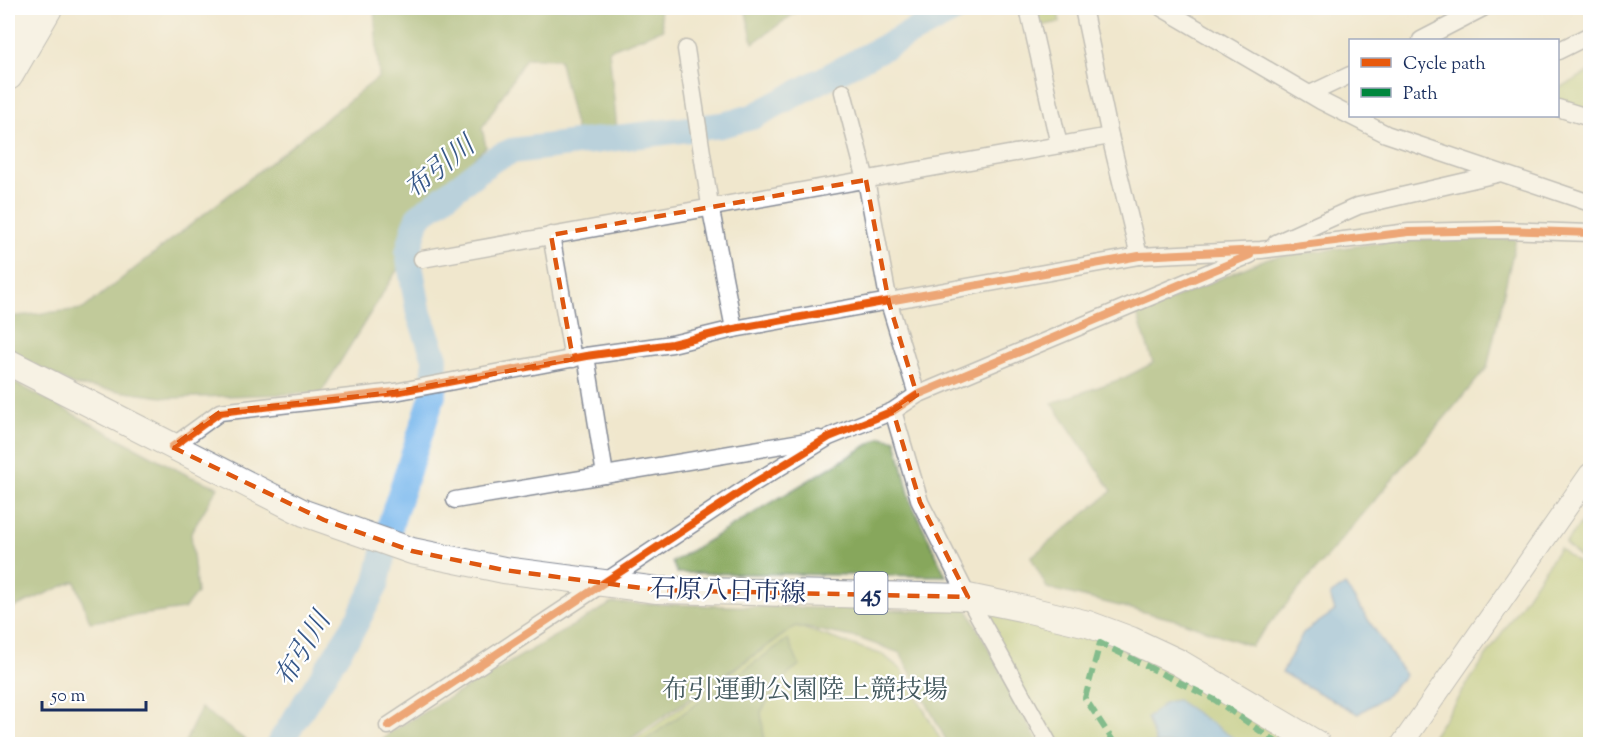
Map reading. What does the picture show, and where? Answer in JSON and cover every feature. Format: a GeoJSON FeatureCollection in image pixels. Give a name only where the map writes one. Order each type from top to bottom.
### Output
{"type":"FeatureCollection","features":[{"type":"Feature","properties":{"kind":"highway"},"geometry":{"type":"LineString","coordinates":[[8,28],[20,8]]}},
{"type":"Feature","properties":{"kind":"highway"},"geometry":{"type":"LineString","coordinates":[[8,75],[47,8]]}},
{"type":"Feature","properties":{"kind":"main road","name":"石原八日市線"},"geometry":{"type":"LineString","coordinates":[[8,362],[304,513],[388,542],[504,570],[657,590],[968,597],[1088,624],[1131,640],[1188,668],[1317,744]]}},
{"type":"Feature","properties":{"kind":"street"},"geometry":{"type":"LineString","coordinates":[[1028,8],[1059,145]]}},
{"type":"Feature","properties":{"kind":"street"},"geometry":{"type":"LineString","coordinates":[[1083,8],[1138,256]]}},
{"type":"Feature","properties":{"kind":"street"},"geometry":{"type":"LineString","coordinates":[[1162,8],[1349,115]]}},
{"type":"Feature","properties":{"kind":"street"},"geometry":{"type":"LineString","coordinates":[[1426,39],[1483,8]]}},
{"type":"Feature","properties":{"kind":"street"},"geometry":{"type":"LineString","coordinates":[[1559,50],[1590,35]]}},
{"type":"Feature","properties":{"kind":"street"},"geometry":{"type":"LineString","coordinates":[[686,49],[710,206],[734,329]]}},
{"type":"Feature","properties":{"kind":"street"},"geometry":{"type":"LineString","coordinates":[[1310,94],[1349,75]]}},
{"type":"Feature","properties":{"kind":"street"},"geometry":{"type":"LineString","coordinates":[[843,92],[866,180],[889,303],[917,395]]}},
{"type":"Feature","properties":{"kind":"street"},"geometry":{"type":"LineString","coordinates":[[1559,109],[1590,118]]}},
{"type":"Feature","properties":{"kind":"street"},"geometry":{"type":"LineString","coordinates":[[1354,117],[1386,134],[1497,174],[1590,203]]}},
{"type":"Feature","properties":{"kind":"street"},"geometry":{"type":"LineString","coordinates":[[422,259],[1110,136]]}},
{"type":"Feature","properties":{"kind":"street"},"geometry":{"type":"LineString","coordinates":[[388,726],[754,483],[829,437],[893,411],[917,395],[1261,250],[1358,206],[1497,174]]}},
{"type":"Feature","properties":{"kind":"street"},"geometry":{"type":"LineString","coordinates":[[172,447],[220,412],[434,385],[580,358],[672,344],[734,329],[889,303],[1138,256],[1261,250],[1408,232],[1501,230],[1590,233]]}},
{"type":"Feature","properties":{"kind":"street"},"geometry":{"type":"LineString","coordinates":[[551,235],[605,475]]}},
{"type":"Feature","properties":{"kind":"street"},"geometry":{"type":"LineString","coordinates":[[893,411],[920,502],[968,597],[1049,744]]}},
{"type":"Feature","properties":{"kind":"street"},"geometry":{"type":"LineString","coordinates":[[455,500],[829,437]]}},
{"type":"Feature","properties":{"kind":"street"},"geometry":{"type":"LineString","coordinates":[[1402,744],[1590,474]]}},
{"type":"Feature","properties":{"kind":"highlighted area"},"geometry":{"type":"Polygon","coordinates":[[[866,180],[889,303],[917,395],[893,411],[920,502],[968,597],[657,590],[504,570],[412,551],[324,520],[172,447],[220,412],[395,392],[573,359],[551,235],[866,180]]]}},
{"type":"Feature","properties":{"kind":"green space"},"geometry":{"type":"Polygon","coordinates":[[[374,8],[659,8],[663,29],[609,50],[617,129],[577,134],[559,59],[526,58],[482,128],[486,147],[404,226],[399,267],[321,393],[170,398],[73,385],[8,350],[8,317],[83,309],[379,77],[374,8]]]}},
{"type":"Feature","properties":{"kind":"green space"},"geometry":{"type":"Polygon","coordinates":[[[745,8],[802,8],[753,43],[745,8]]]}},
{"type":"Feature","properties":{"kind":"green space"},"geometry":{"type":"Polygon","coordinates":[[[1031,8],[1057,8],[1060,22],[1035,27],[1031,8]]]}},
{"type":"Feature","properties":{"kind":"green space"},"geometry":{"type":"Polygon","coordinates":[[[1590,71],[1590,111],[1559,101],[1559,88],[1590,71]]]}},
{"type":"Feature","properties":{"kind":"green space"},"geometry":{"type":"Polygon","coordinates":[[[1407,239],[1516,239],[1487,368],[1251,646],[1180,621],[1047,588],[1031,557],[1112,491],[1052,403],[1124,378],[1153,363],[1137,314],[1268,258],[1407,239]]]}},
{"type":"Feature","properties":{"kind":"green space"},"geometry":{"type":"Polygon","coordinates":[[[8,379],[189,476],[218,487],[191,533],[197,593],[184,609],[90,622],[75,581],[8,610],[8,379]]]}},
{"type":"Feature","properties":{"kind":"green space"},"geometry":{"type":"Polygon","coordinates":[[[881,437],[896,440],[911,502],[946,576],[677,573],[672,562],[881,437]]]}},
{"type":"Feature","properties":{"kind":"green space"},"geometry":{"type":"Polygon","coordinates":[[[1590,511],[1590,566],[1565,544],[1590,511]]]}},
{"type":"Feature","properties":{"kind":"green space"},"geometry":{"type":"Polygon","coordinates":[[[1559,548],[1590,572],[1590,744],[1427,744],[1559,548]]]}},
{"type":"Feature","properties":{"kind":"green space"},"geometry":{"type":"Polygon","coordinates":[[[612,603],[928,611],[966,606],[1039,744],[948,744],[900,653],[858,638],[796,626],[623,744],[378,744],[393,730],[612,603]]]}},
{"type":"Feature","properties":{"kind":"green space","name":"布引運動公園陸上競技場"},"geometry":{"type":"Polygon","coordinates":[[[982,611],[1083,634],[1160,663],[1295,744],[1043,744],[982,611]]]}},
{"type":"Feature","properties":{"kind":"green space","name":"布引運動公園陸上競技場"},"geometry":{"type":"Polygon","coordinates":[[[796,626],[883,655],[902,670],[943,744],[629,744],[796,626]]]}},
{"type":"Feature","properties":{"kind":"green space"},"geometry":{"type":"Polygon","coordinates":[[[788,639],[799,665],[778,684],[761,712],[765,744],[640,744],[788,639]]]}},
{"type":"Feature","properties":{"kind":"green space"},"geometry":{"type":"Polygon","coordinates":[[[201,708],[251,744],[184,744],[201,708]]]}},
{"type":"Feature","properties":{"kind":"water"},"geometry":{"type":"Polygon","coordinates":[[[1345,585],[1405,675],[1386,696],[1358,714],[1282,673],[1303,633],[1335,611],[1330,595],[1345,585]]]}},
{"type":"Feature","properties":{"kind":"water"},"geometry":{"type":"Polygon","coordinates":[[[1177,700],[1242,744],[1156,744],[1147,718],[1166,702],[1177,700]]]}},
{"type":"Feature","properties":{"kind":"waterway","name":"布引川"},"geometry":{"type":"LineString","coordinates":[[279,744],[354,627],[376,585],[392,519],[434,392],[435,358],[419,314],[408,253],[418,217],[494,159],[512,151],[721,125],[752,117],[958,8]]}},
{"type":"Feature","properties":{"kind":"marked path"},"geometry":{"type":"LineString","coordinates":[[1115,744],[1085,698],[1100,643],[1215,700],[1279,744]]}},
{"type":"Feature","properties":{"kind":"cycle path"},"geometry":{"type":"LineString","coordinates":[[172,447],[220,412],[395,392],[586,356],[672,344],[734,329],[1139,256],[1261,250],[1409,232],[1501,230],[1590,233]]}},
{"type":"Feature","properties":{"kind":"cycle path"},"geometry":{"type":"LineString","coordinates":[[388,726],[754,483],[829,437],[893,411],[917,395],[1250,255]]}}]}
